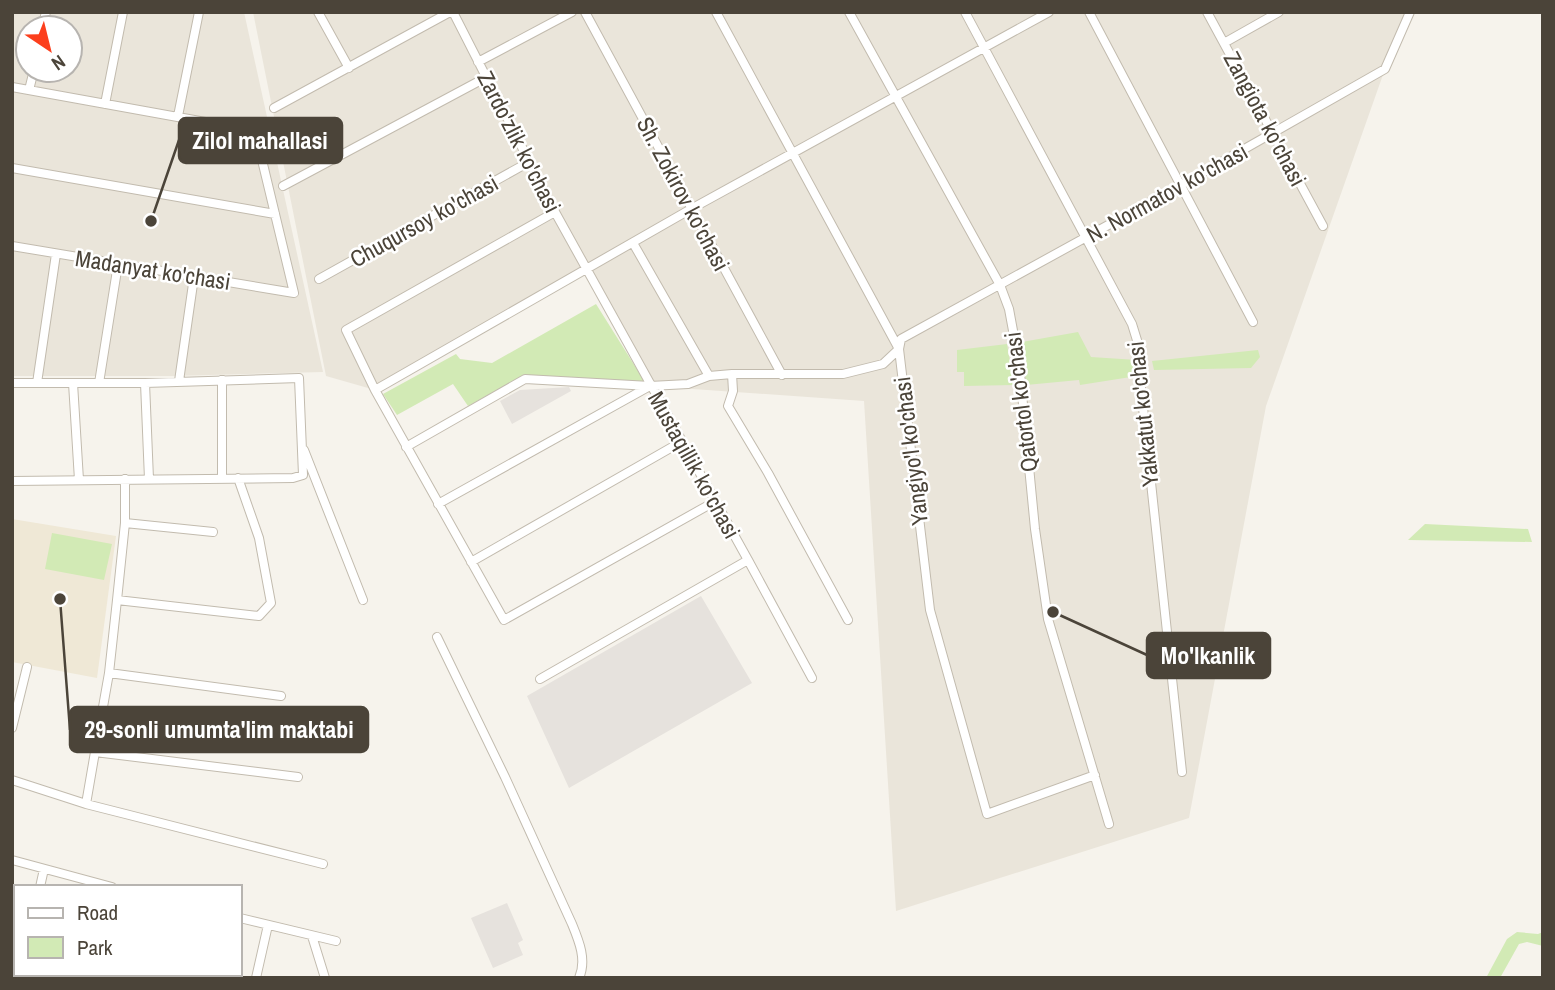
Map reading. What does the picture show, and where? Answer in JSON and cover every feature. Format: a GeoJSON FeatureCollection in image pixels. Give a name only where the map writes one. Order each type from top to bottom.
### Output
{"type":"FeatureCollection","features":[{"type":"Feature","properties":{"kind":"street"},"geometry":{"type":"LineString","coordinates":[[105,104],[123,12]]}},
{"type":"Feature","properties":{"kind":"street"},"geometry":{"type":"LineString","coordinates":[[178,116],[199,12]]}},
{"type":"Feature","properties":{"kind":"street"},"geometry":{"type":"LineString","coordinates":[[318,12],[349,68]]}},
{"type":"Feature","properties":{"kind":"street"},"geometry":{"type":"LineString","coordinates":[[274,108],[452,12]]}},
{"type":"Feature","properties":{"kind":"street","name":"Zardo'zlik ko'chasi"},"geometry":{"type":"LineString","coordinates":[[452,12],[586,270]]}},
{"type":"Feature","properties":{"kind":"street"},"geometry":{"type":"LineString","coordinates":[[478,62],[572,12]]}},
{"type":"Feature","properties":{"kind":"street","name":"Sh. Zokirov ko'chasi"},"geometry":{"type":"LineString","coordinates":[[585,12],[782,375]]}},
{"type":"Feature","properties":{"kind":"street","name":"Yangiyo'l ko'chasi"},"geometry":{"type":"LineString","coordinates":[[716,12],[899,349],[930,610],[987,814],[1095,775]]}},
{"type":"Feature","properties":{"kind":"street","name":"Qatortol ko'chasi"},"geometry":{"type":"LineString","coordinates":[[849,12],[1000,285],[1009,309],[1019,363],[1035,529],[1048,619],[1109,824]]}},
{"type":"Feature","properties":{"kind":"street","name":"Yakkatut ko'chasi"},"geometry":{"type":"LineString","coordinates":[[965,12],[1132,324],[1140,350],[1141,389],[1182,772]]}},
{"type":"Feature","properties":{"kind":"street"},"geometry":{"type":"LineString","coordinates":[[375,390],[691,209],[1049,12]]}},
{"type":"Feature","properties":{"kind":"street"},"geometry":{"type":"LineString","coordinates":[[1089,12],[1253,322]]}},
{"type":"Feature","properties":{"kind":"street","name":"Zangiota ko'chasi"},"geometry":{"type":"LineString","coordinates":[[1207,12],[1323,226]]}},
{"type":"Feature","properties":{"kind":"street"},"geometry":{"type":"LineString","coordinates":[[1224,43],[1279,12]]}},
{"type":"Feature","properties":{"kind":"street","name":"N. Normatov ko'chasi"},"geometry":{"type":"LineString","coordinates":[[899,349],[901,339],[1087,238],[1385,69],[1410,12]]}},
{"type":"Feature","properties":{"kind":"street"},"geometry":{"type":"LineString","coordinates":[[283,186],[485,78]]}},
{"type":"Feature","properties":{"kind":"street"},"geometry":{"type":"LineString","coordinates":[[29,90],[30,84]]}},
{"type":"Feature","properties":{"kind":"street"},"geometry":{"type":"LineString","coordinates":[[12,87],[256,131],[275,214],[12,168]]}},
{"type":"Feature","properties":{"kind":"street","name":"Chuqursoy ko'chasi"},"geometry":{"type":"LineString","coordinates":[[320,279],[529,162]]}},
{"type":"Feature","properties":{"kind":"street"},"geometry":{"type":"LineString","coordinates":[[555,212],[346,330],[406,447],[504,620],[714,502]]}},
{"type":"Feature","properties":{"kind":"street","name":"Madanyat ko'chasi"},"geometry":{"type":"LineString","coordinates":[[12,246],[294,293],[275,214]]}},
{"type":"Feature","properties":{"kind":"street"},"geometry":{"type":"LineString","coordinates":[[633,243],[709,376]]}},
{"type":"Feature","properties":{"kind":"street"},"geometry":{"type":"LineString","coordinates":[[37,383],[56,254]]}},
{"type":"Feature","properties":{"kind":"street"},"geometry":{"type":"LineString","coordinates":[[99,383],[118,264]]}},
{"type":"Feature","properties":{"kind":"street","name":"Mustaqillik ko'chasi"},"geometry":{"type":"LineString","coordinates":[[540,679],[748,560],[586,270]]}},
{"type":"Feature","properties":{"kind":"street"},"geometry":{"type":"LineString","coordinates":[[179,381],[194,277]]}},
{"type":"Feature","properties":{"kind":"street"},"geometry":{"type":"LineString","coordinates":[[406,447],[525,379],[650,386],[688,384],[709,376],[732,374],[843,374],[883,363],[899,349]]}},
{"type":"Feature","properties":{"kind":"street"},"geometry":{"type":"LineString","coordinates":[[732,374],[733,391],[728,406],[768,473],[848,620]]}},
{"type":"Feature","properties":{"kind":"street"},"geometry":{"type":"LineString","coordinates":[[12,383],[145,383],[299,378],[303,475],[293,478],[12,481]]}},
{"type":"Feature","properties":{"kind":"street"},"geometry":{"type":"LineString","coordinates":[[222,380],[222,478]]}},
{"type":"Feature","properties":{"kind":"street"},"geometry":{"type":"LineString","coordinates":[[73,383],[79,480]]}},
{"type":"Feature","properties":{"kind":"street"},"geometry":{"type":"LineString","coordinates":[[145,383],[149,478]]}},
{"type":"Feature","properties":{"kind":"street"},"geometry":{"type":"LineString","coordinates":[[438,504],[650,386]]}},
{"type":"Feature","properties":{"kind":"street"},"geometry":{"type":"LineString","coordinates":[[471,562],[681,442]]}},
{"type":"Feature","properties":{"kind":"street"},"geometry":{"type":"LineString","coordinates":[[302,444],[363,600]]}},
{"type":"Feature","properties":{"kind":"street"},"geometry":{"type":"LineString","coordinates":[[117,600],[259,616],[271,603],[259,538],[238,478]]}},
{"type":"Feature","properties":{"kind":"street"},"geometry":{"type":"LineString","coordinates":[[86,804],[117,600],[125,523],[125,479]]}},
{"type":"Feature","properties":{"kind":"street"},"geometry":{"type":"LineString","coordinates":[[125,523],[213,532]]}},
{"type":"Feature","properties":{"kind":"street"},"geometry":{"type":"LineString","coordinates":[[748,560],[812,678]]}},
{"type":"Feature","properties":{"kind":"street"},"geometry":{"type":"LineString","coordinates":[[437,637],[505,777],[576,934],[582,961],[579,978]]}},
{"type":"Feature","properties":{"kind":"street"},"geometry":{"type":"LineString","coordinates":[[12,728],[27,667]]}},
{"type":"Feature","properties":{"kind":"street"},"geometry":{"type":"LineString","coordinates":[[108,673],[281,696]]}},
{"type":"Feature","properties":{"kind":"street"},"geometry":{"type":"LineString","coordinates":[[95,752],[298,777]]}},
{"type":"Feature","properties":{"kind":"street"},"geometry":{"type":"LineString","coordinates":[[12,780],[86,804],[323,864]]}},
{"type":"Feature","properties":{"kind":"street"},"geometry":{"type":"LineString","coordinates":[[12,860],[104,885]]}},
{"type":"Feature","properties":{"kind":"street"},"geometry":{"type":"LineString","coordinates":[[40,885],[44,869]]}},
{"type":"Feature","properties":{"kind":"street"},"geometry":{"type":"LineString","coordinates":[[242,918],[336,941]]}},
{"type":"Feature","properties":{"kind":"street"},"geometry":{"type":"LineString","coordinates":[[256,978],[268,925]]}},
{"type":"Feature","properties":{"kind":"street"},"geometry":{"type":"LineString","coordinates":[[312,936],[326,978]]}},
{"type":"Feature","properties":{"kind":"shaded area"},"geometry":{"type":"Polygon","coordinates":[[[12,12],[244,12],[323,372],[12,376],[12,12]]]}},
{"type":"Feature","properties":{"kind":"shaded area"},"geometry":{"type":"Polygon","coordinates":[[[253,12],[1409,12],[1385,69],[1266,406],[1189,818],[896,911],[864,401],[650,386],[586,270],[375,390],[326,376],[253,12]]]}},
{"type":"Feature","properties":{"kind":"shaded area"},"geometry":{"type":"Polygon","coordinates":[[[569,387],[571,391],[512,424],[500,401],[520,390],[569,387]]]}},
{"type":"Feature","properties":{"kind":"shaded area"},"geometry":{"type":"Polygon","coordinates":[[[12,519],[116,536],[97,678],[12,662],[12,519]]]}},
{"type":"Feature","properties":{"kind":"shaded area"},"geometry":{"type":"Polygon","coordinates":[[[701,596],[752,683],[569,788],[527,696],[701,596]]]}},
{"type":"Feature","properties":{"kind":"shaded area"},"geometry":{"type":"Polygon","coordinates":[[[507,903],[523,940],[518,943],[523,955],[493,968],[471,918],[507,903]]]}},
{"type":"Feature","properties":{"kind":"green space"},"geometry":{"type":"Polygon","coordinates":[[[596,304],[645,382],[523,376],[468,406],[453,384],[397,415],[383,394],[456,354],[460,359],[492,363],[596,304]]]}},
{"type":"Feature","properties":{"kind":"green space"},"geometry":{"type":"Polygon","coordinates":[[[1078,332],[1091,357],[1137,360],[1137,376],[1080,385],[1079,380],[1026,385],[1022,342],[1078,332]]]}},
{"type":"Feature","properties":{"kind":"green space"},"geometry":{"type":"Polygon","coordinates":[[[1007,344],[1014,385],[964,386],[964,372],[957,372],[957,350],[1007,344]]]}},
{"type":"Feature","properties":{"kind":"green space"},"geometry":{"type":"Polygon","coordinates":[[[1258,350],[1260,357],[1251,368],[1154,370],[1152,361],[1258,350]]]}},
{"type":"Feature","properties":{"kind":"green space"},"geometry":{"type":"Polygon","coordinates":[[[1425,524],[1528,529],[1532,542],[1408,540],[1425,524]]]}},
{"type":"Feature","properties":{"kind":"green space"},"geometry":{"type":"Polygon","coordinates":[[[52,533],[112,544],[104,580],[45,569],[52,533]]]}},
{"type":"Feature","properties":{"kind":"green space"},"geometry":{"type":"Polygon","coordinates":[[[1517,932],[1543,932],[1543,946],[1527,942],[1519,944],[1500,978],[1486,978],[1507,939],[1517,932]]]}},
{"type":"Feature","properties":{"kind":"place","name":"Zilol mahallasi"},"geometry":{"type":"Point","coordinates":[151,221]}},
{"type":"Feature","properties":{"kind":"place","name":"29-sonli umumta'lim maktabi"},"geometry":{"type":"Point","coordinates":[60,599]}},
{"type":"Feature","properties":{"kind":"place","name":"Mo'lkanlik"},"geometry":{"type":"Point","coordinates":[1053,612]}}]}
